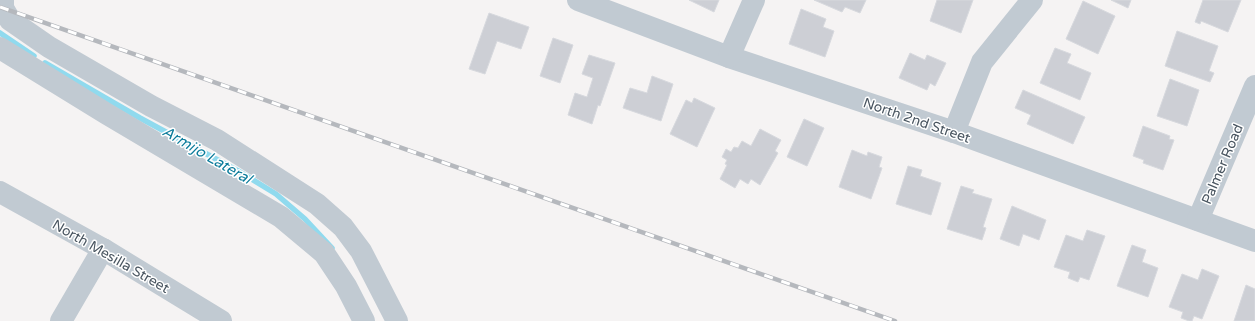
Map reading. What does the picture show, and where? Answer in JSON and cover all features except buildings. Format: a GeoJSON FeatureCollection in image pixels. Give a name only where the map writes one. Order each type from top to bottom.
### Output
{"type":"FeatureCollection","features":[{"type":"Feature","properties":{"kind":"street"},"geometry":{"type":"LineString","coordinates":[[3,0],[3,8],[10,20],[49,47],[151,106],[217,140],[317,204],[343,227],[361,251],[397,321]]}},
{"type":"Feature","properties":{"kind":"street","name":"North 2nd Street"},"geometry":{"type":"LineString","coordinates":[[578,0],[729,57],[954,132],[1255,241]]}},
{"type":"Feature","properties":{"kind":"street"},"geometry":{"type":"LineString","coordinates":[[729,57],[754,0]]}},
{"type":"Feature","properties":{"kind":"street"},"geometry":{"type":"LineString","coordinates":[[954,132],[982,62],[1032,0]]}},
{"type":"Feature","properties":{"kind":"street"},"geometry":{"type":"LineString","coordinates":[[0,48],[107,114],[281,217],[324,253],[346,286],[364,321]]}},
{"type":"Feature","properties":{"kind":"street","name":"Palmer Road"},"geometry":{"type":"LineString","coordinates":[[1198,220],[1255,86]]}},
{"type":"Feature","properties":{"kind":"street","name":"North Mesilla Street"},"geometry":{"type":"LineString","coordinates":[[0,192],[103,249],[221,321]]}},
{"type":"Feature","properties":{"kind":"street"},"geometry":{"type":"LineString","coordinates":[[61,321],[103,249]]}},
{"type":"Feature","properties":{"kind":"waterway","name":"Armijo Lateral"},"geometry":{"type":"LineString","coordinates":[[0,33],[34,56]]}},
{"type":"Feature","properties":{"kind":"waterway","name":"Armijo Lateral"},"geometry":{"type":"LineString","coordinates":[[45,63],[140,118],[240,172],[276,194],[305,219],[332,248]]}},
{"type":"Feature","properties":{"kind":"railway"},"geometry":{"type":"LineString","coordinates":[[0,7],[895,321]]}}]}
